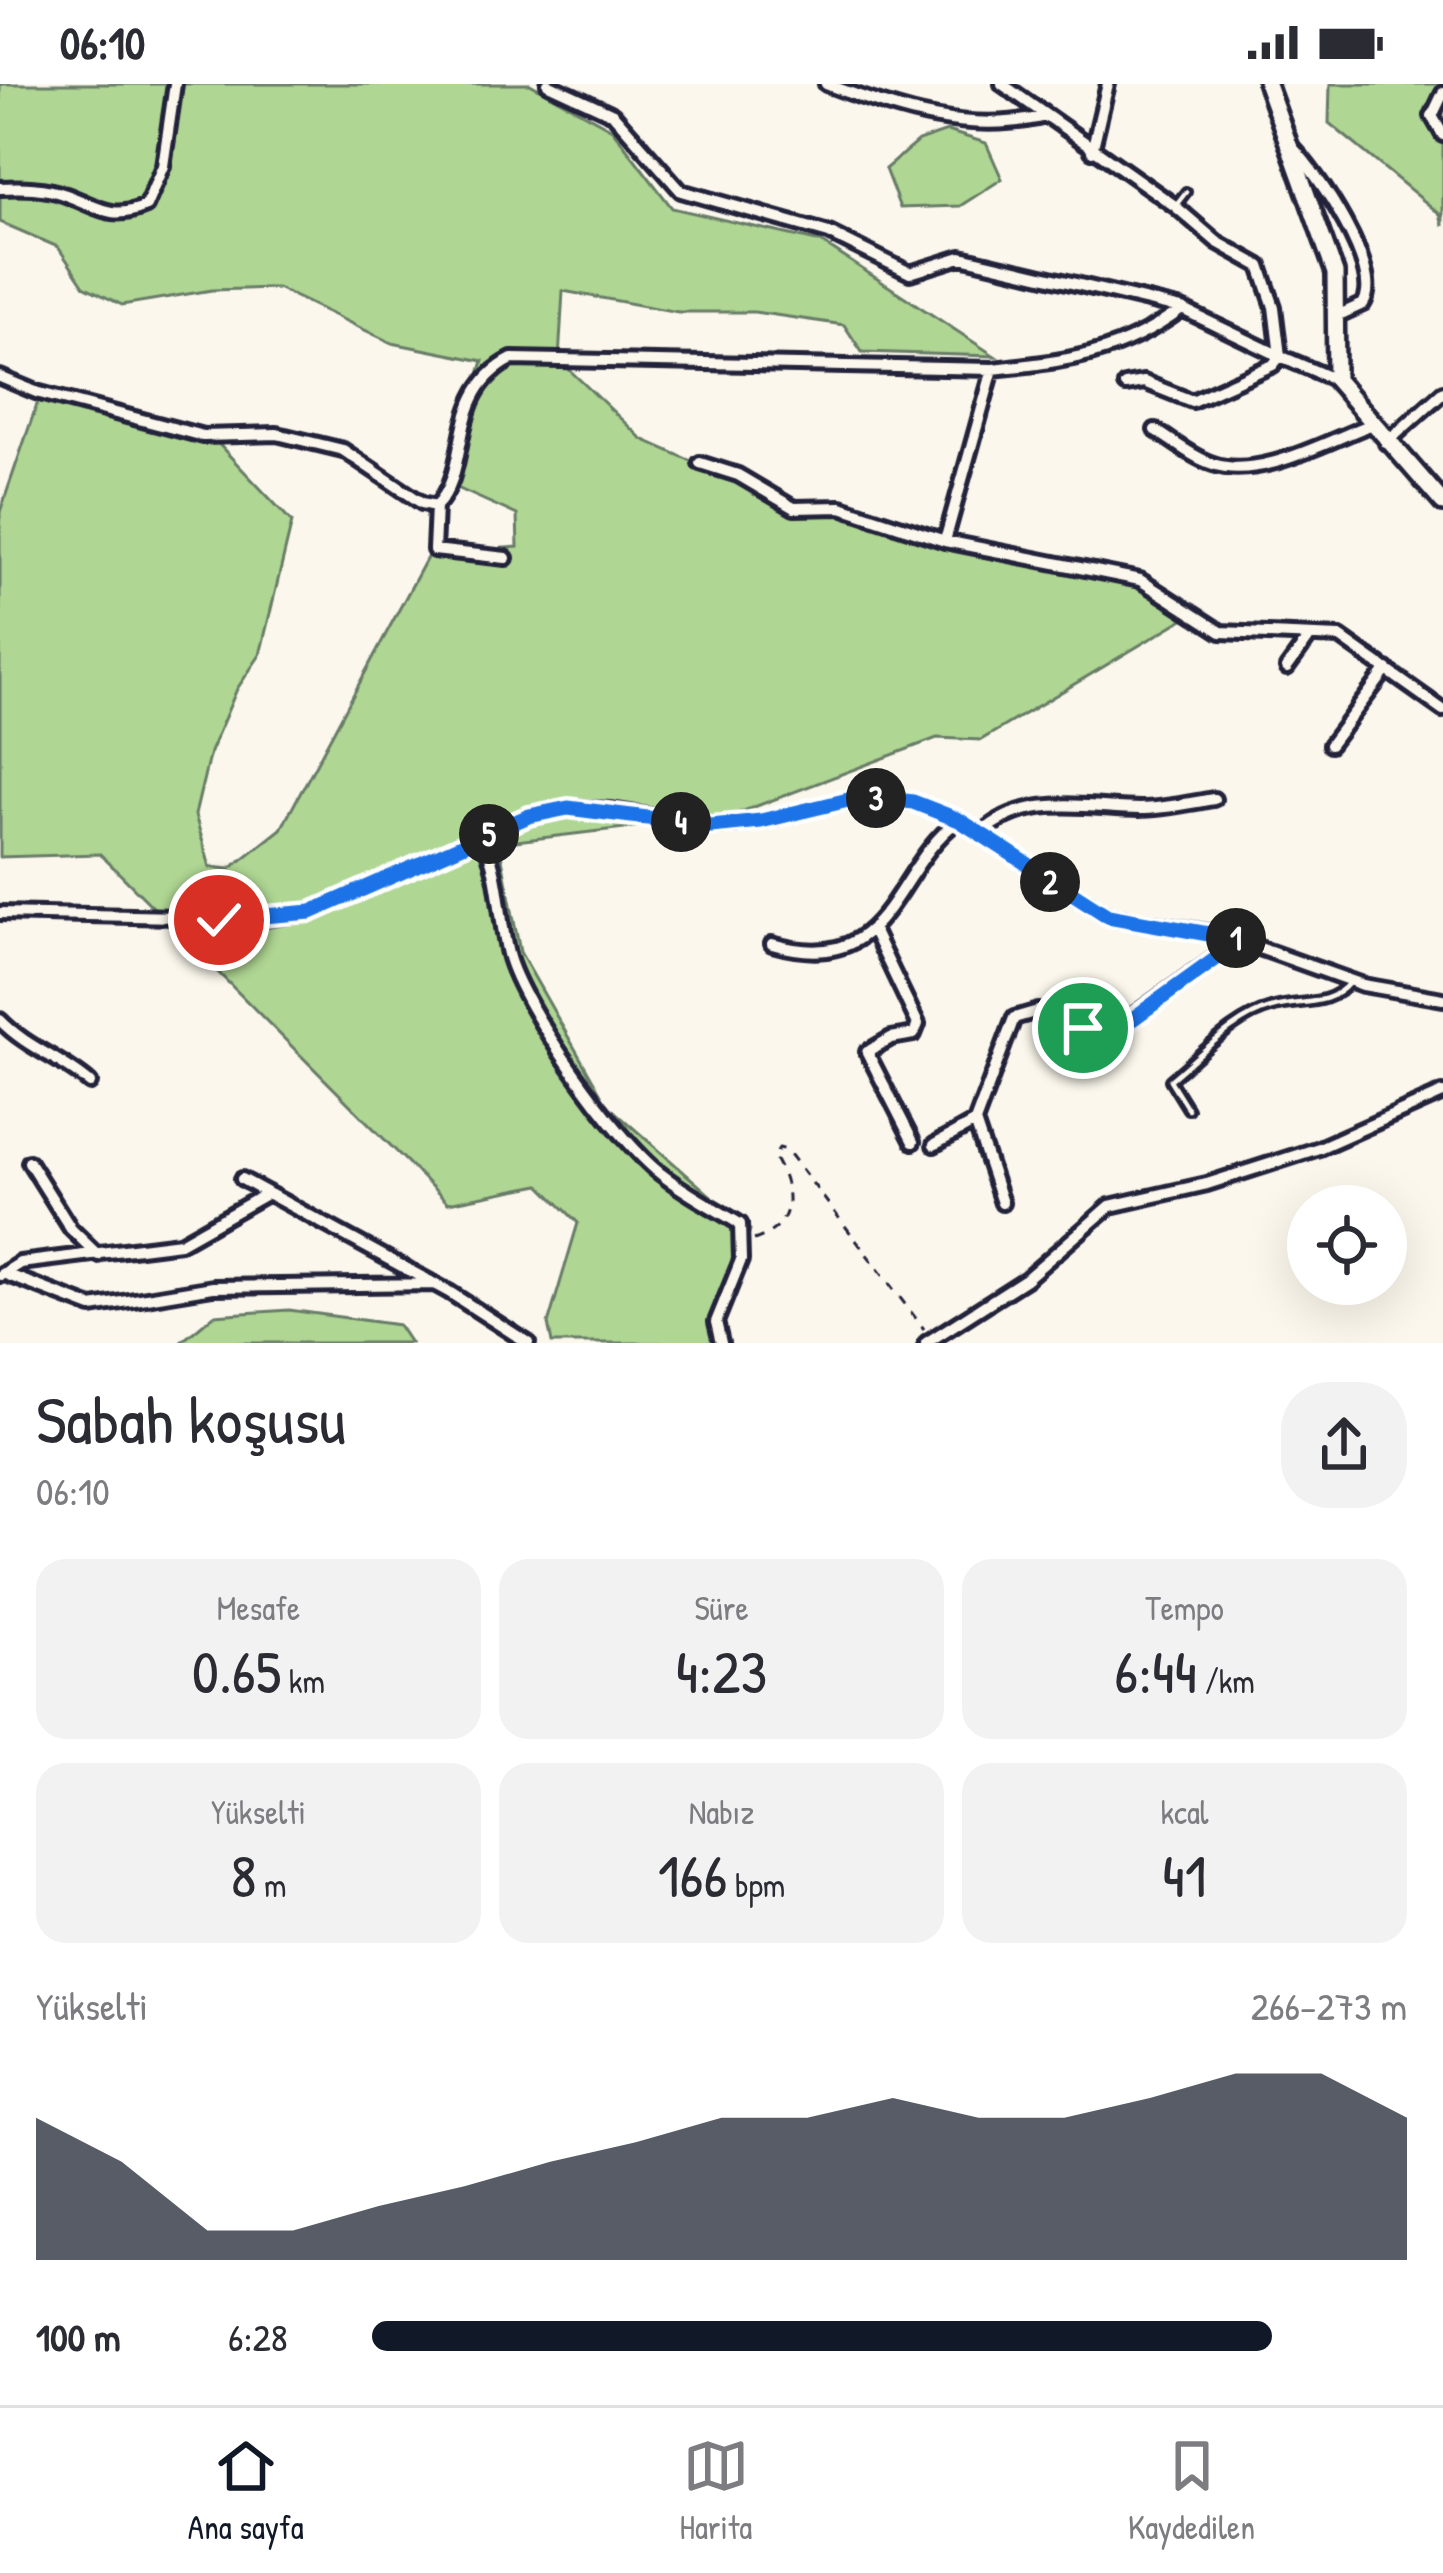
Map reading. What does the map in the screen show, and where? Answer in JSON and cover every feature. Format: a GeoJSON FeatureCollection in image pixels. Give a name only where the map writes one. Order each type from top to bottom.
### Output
{"type":"FeatureCollection","features":[{"type":"Feature","properties":{"kind":"main road"},"geometry":{"type":"LineString","coordinates":[[1268,84],[1326,240],[1339,315],[1333,361],[1336,380],[1370,425],[1443,503]]}},
{"type":"Feature","properties":{"kind":"street"},"geometry":{"type":"LineString","coordinates":[[0,188],[49,191],[108,215],[146,206],[163,166],[175,84]]}},
{"type":"Feature","properties":{"kind":"street"},"geometry":{"type":"LineString","coordinates":[[548,84],[613,114],[668,180],[700,199],[829,233],[910,273],[962,257],[1182,309],[1336,380]]}},
{"type":"Feature","properties":{"kind":"street"},"geometry":{"type":"LineString","coordinates":[[826,84],[900,112],[1010,125],[1046,116]]}},
{"type":"Feature","properties":{"kind":"street"},"geometry":{"type":"LineString","coordinates":[[1002,84],[1175,206],[1217,242],[1260,266],[1274,307],[1280,356],[1273,365],[1192,401],[1144,382],[1125,385]]}},
{"type":"Feature","properties":{"kind":"street"},"geometry":{"type":"LineString","coordinates":[[1092,151],[1108,84]]}},
{"type":"Feature","properties":{"kind":"street"},"geometry":{"type":"LineString","coordinates":[[1443,93],[1432,116],[1443,135]]}},
{"type":"Feature","properties":{"kind":"street"},"geometry":{"type":"LineString","coordinates":[[1286,141],[1319,174],[1343,218],[1367,286],[1363,304],[1339,315]]}},
{"type":"Feature","properties":{"kind":"street"},"geometry":{"type":"LineString","coordinates":[[506,558],[434,550],[436,506],[474,397],[490,370],[512,359],[993,369],[1063,361],[1142,338],[1182,309]]}},
{"type":"Feature","properties":{"kind":"street"},"geometry":{"type":"LineString","coordinates":[[945,541],[993,369]]}},
{"type":"Feature","properties":{"kind":"street"},"geometry":{"type":"LineString","coordinates":[[0,377],[36,392],[203,436],[277,434],[343,450],[422,503],[436,506]]}},
{"type":"Feature","properties":{"kind":"street"},"geometry":{"type":"LineString","coordinates":[[1386,443],[1443,392]]}},
{"type":"Feature","properties":{"kind":"street"},"geometry":{"type":"LineString","coordinates":[[1155,430],[1218,466],[1238,466],[1259,465],[1370,425]]}},
{"type":"Feature","properties":{"kind":"street"},"geometry":{"type":"LineString","coordinates":[[700,463],[738,475],[794,508],[841,507],[945,541],[1140,580],[1221,632],[1340,637],[1443,710]]}},
{"type":"Feature","properties":{"kind":"street"},"geometry":{"type":"LineString","coordinates":[[1287,668],[1308,639]]}},
{"type":"Feature","properties":{"kind":"street"},"geometry":{"type":"LineString","coordinates":[[1330,745],[1387,668]]}},
{"type":"Feature","properties":{"kind":"street"},"geometry":{"type":"LineString","coordinates":[[0,913],[219,920],[311,912],[529,816],[568,808],[711,826],[761,821],[865,796],[913,802],[959,820],[1108,916],[1242,940],[1351,982],[1443,999]]}},
{"type":"Feature","properties":{"kind":"street"},"geometry":{"type":"LineString","coordinates":[[983,832],[1009,815],[1050,805],[1162,808],[1214,799]]}},
{"type":"Feature","properties":{"kind":"street"},"geometry":{"type":"LineString","coordinates":[[772,944],[807,950],[873,930],[927,852],[959,820]]}},
{"type":"Feature","properties":{"kind":"street"},"geometry":{"type":"LineString","coordinates":[[482,837],[497,878],[508,956],[529,1000],[610,1120],[659,1173],[740,1224],[741,1260],[716,1322],[721,1343]]}},
{"type":"Feature","properties":{"kind":"street"},"geometry":{"type":"LineString","coordinates":[[873,930],[918,1024],[914,1034],[890,1038],[867,1052],[913,1142]]}},
{"type":"Feature","properties":{"kind":"street"},"geometry":{"type":"LineString","coordinates":[[1002,1204],[975,1122],[1014,1018],[1038,1011],[1096,1036],[1107,1034],[1242,940]]}},
{"type":"Feature","properties":{"kind":"street"},"geometry":{"type":"LineString","coordinates":[[0,1020],[33,1049],[67,1063],[90,1083]]}},
{"type":"Feature","properties":{"kind":"street"},"geometry":{"type":"LineString","coordinates":[[938,1338],[1026,1279],[1109,1206],[1207,1184],[1319,1148],[1443,1093]]}},
{"type":"Feature","properties":{"kind":"street"},"geometry":{"type":"LineString","coordinates":[[934,1145],[975,1122]]}},
{"type":"Feature","properties":{"kind":"street"},"geometry":{"type":"LineString","coordinates":[[29,1162],[71,1229],[98,1255]]}},
{"type":"Feature","properties":{"kind":"street"},"geometry":{"type":"LineString","coordinates":[[242,1179],[435,1284],[528,1343]]}},
{"type":"Feature","properties":{"kind":"street"},"geometry":{"type":"LineString","coordinates":[[2,1275],[20,1263],[194,1238],[268,1193]]}},
{"type":"Feature","properties":{"kind":"street"},"geometry":{"type":"LineString","coordinates":[[2,1275],[92,1306],[213,1287],[435,1284]]}},
{"type":"Feature","properties":{"kind":"lane"},"geometry":{"type":"LineString","coordinates":[[1175,206],[1186,192]]}},
{"type":"Feature","properties":{"kind":"lane"},"geometry":{"type":"LineString","coordinates":[[1189,1109],[1170,1080],[1213,1044],[1256,1014],[1335,998],[1351,982]]}},
{"type":"Feature","properties":{"kind":"path"},"geometry":{"type":"LineString","coordinates":[[750,1241],[776,1228],[788,1210],[789,1184],[774,1157],[778,1148],[788,1150],[914,1321],[938,1338]]}},
{"type":"Feature","properties":{"kind":"green space"},"geometry":{"type":"Polygon","coordinates":[[[0,84],[530,84],[612,129],[672,208],[821,242],[995,356],[862,352],[844,325],[754,312],[678,312],[563,291],[559,360],[642,439],[779,500],[1133,582],[1190,615],[981,740],[937,738],[733,815],[499,843],[520,952],[607,1105],[750,1230],[720,1327],[724,1343],[552,1343],[548,1324],[578,1223],[540,1185],[448,1203],[100,854],[0,857],[0,512],[38,401],[209,434],[292,522],[260,655],[237,689],[210,752],[195,815],[210,867],[230,869],[281,829],[429,554],[518,547],[517,515],[446,483],[483,361],[392,343],[277,288],[212,290],[122,305],[84,286],[58,247],[0,222],[0,84]]]}},
{"type":"Feature","properties":{"kind":"green space"},"geometry":{"type":"Polygon","coordinates":[[[1330,84],[1443,84],[1443,226],[1440,214],[1329,123],[1330,84]]]}},
{"type":"Feature","properties":{"kind":"green space"},"geometry":{"type":"Polygon","coordinates":[[[947,131],[986,143],[1002,179],[960,206],[900,208],[885,169],[918,141],[947,131]]]}},
{"type":"Feature","properties":{"kind":"green space"},"geometry":{"type":"Polygon","coordinates":[[[289,1310],[398,1325],[410,1343],[180,1343],[214,1315],[289,1310]]]}},
{"type":"Feature","properties":{"kind":"route"},"geometry":{"type":"LineString","coordinates":[[219,920],[311,912],[529,816],[568,808],[711,826],[761,821],[865,796],[913,802],[983,832],[1046,880],[1108,916],[1242,940],[1120,1028],[1096,1036],[1083,1028]]}}]}
